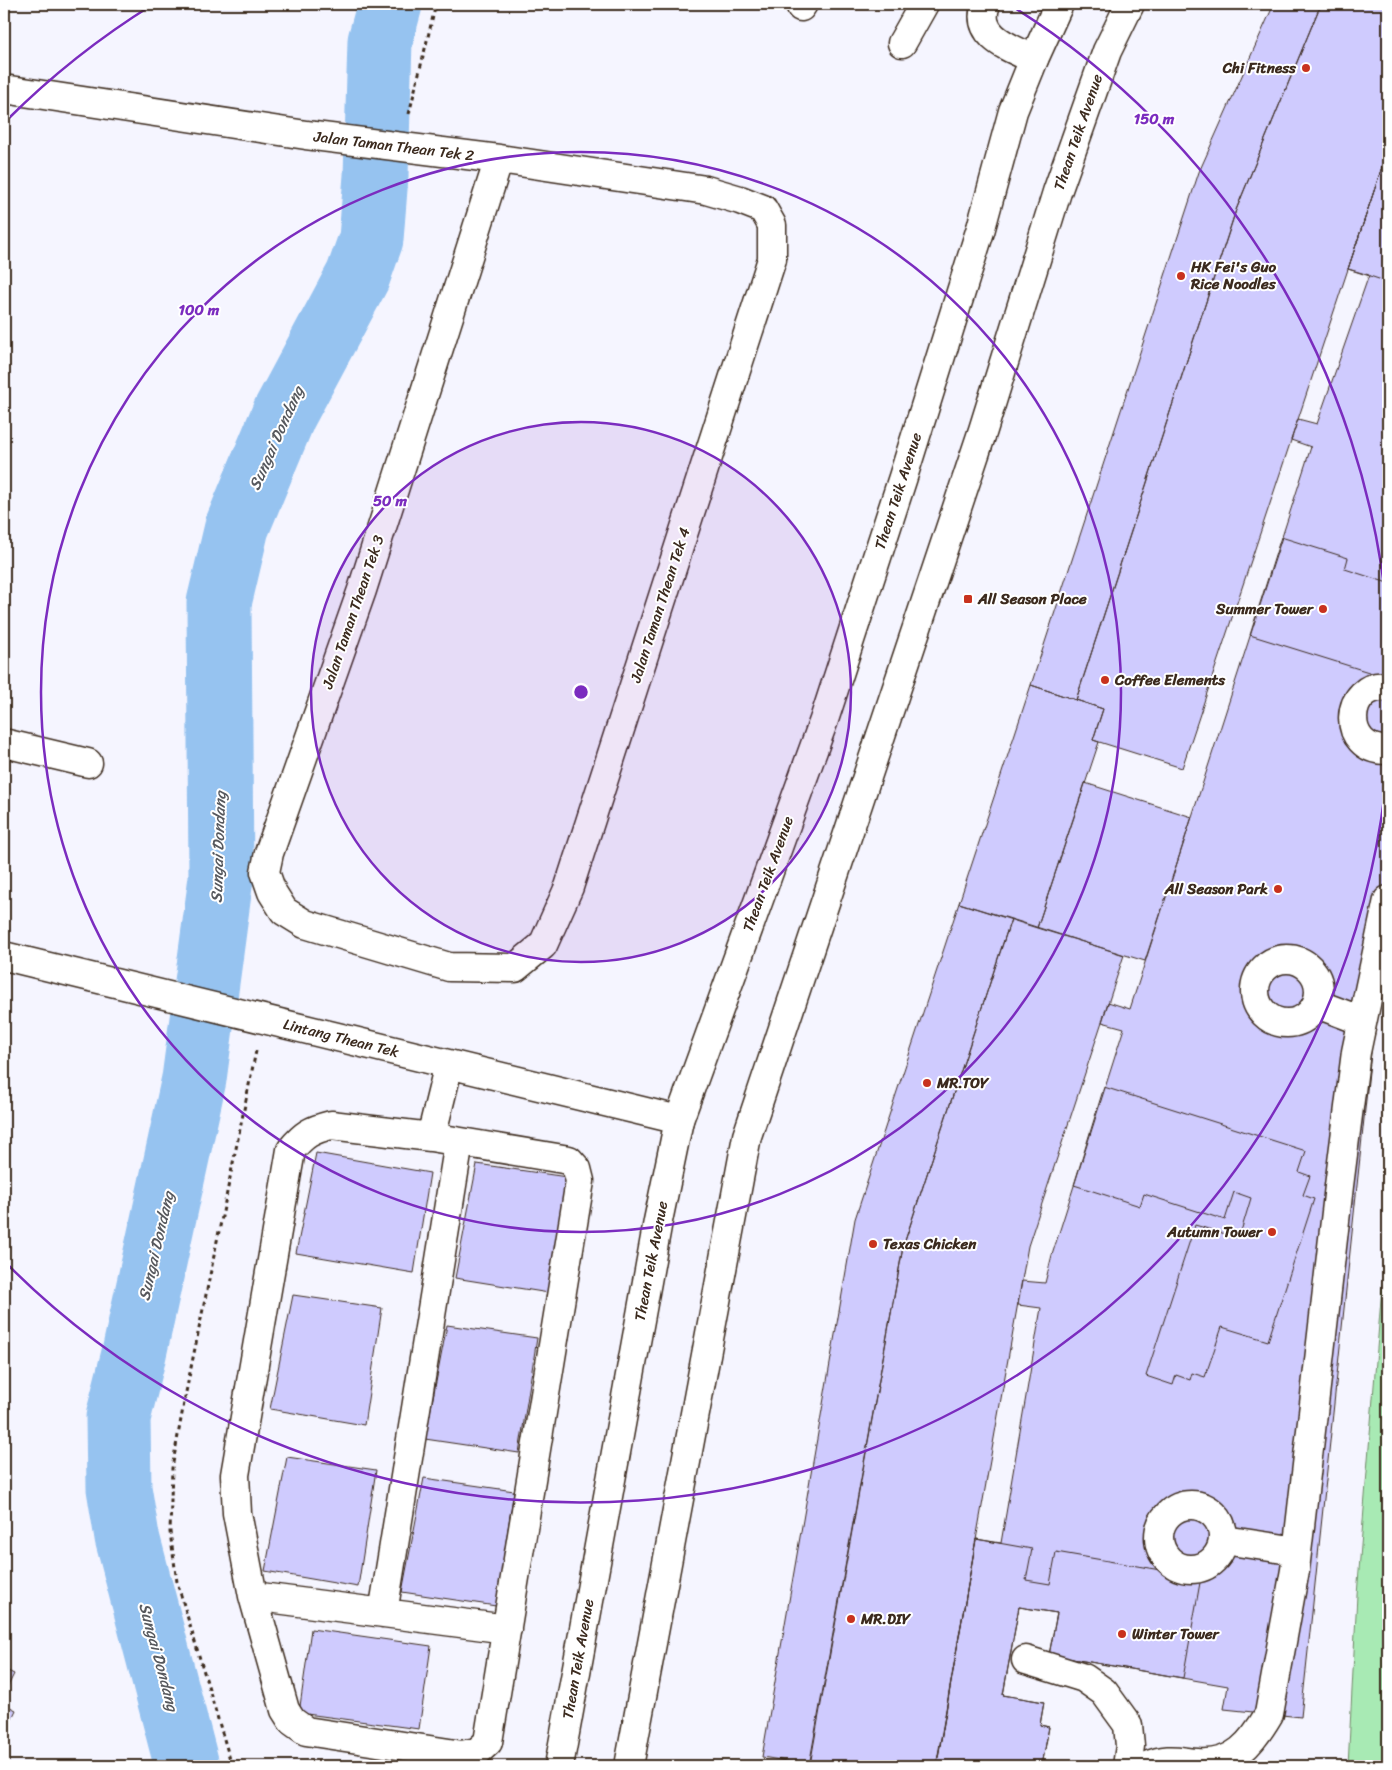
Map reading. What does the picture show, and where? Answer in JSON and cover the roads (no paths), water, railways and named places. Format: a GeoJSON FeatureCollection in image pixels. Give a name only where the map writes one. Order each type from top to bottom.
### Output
{"type":"FeatureCollection","features":[{"type":"Feature","properties":{"kind":"main road"},"geometry":{"type":"LineString","coordinates":[[902,42],[924,4]]}},
{"type":"Feature","properties":{"kind":"main road"},"geometry":{"type":"LineString","coordinates":[[986,4],[985,25],[990,34],[1000,43],[1034,58]]}},
{"type":"Feature","properties":{"kind":"main road","name":"Thean Teik Avenue"},"geometry":{"type":"LineString","coordinates":[[559,1766],[654,1241],[679,1120],[824,720],[978,238],[1013,111],[1034,58],[1059,4]]}},
{"type":"Feature","properties":{"kind":"main road","name":"Thean Teik Avenue"},"geometry":{"type":"LineString","coordinates":[[629,1766],[747,1136],[983,430],[1057,192],[1107,51],[1130,4]]}},
{"type":"Feature","properties":{"kind":"main road","name":"Jalan Taman Thean Tek 2"},"geometry":{"type":"LineString","coordinates":[[4,89],[306,134],[706,190],[740,200],[763,210],[772,225]]}},
{"type":"Feature","properties":{"kind":"main road","name":"Jalan Taman Thean Tek 3"},"geometry":{"type":"LineString","coordinates":[[499,160],[362,590],[269,853],[265,872],[272,892],[284,911],[306,924],[450,967],[515,968]]}},
{"type":"Feature","properties":{"kind":"main road","name":"Jalan Taman Thean Tek 4"},"geometry":{"type":"LineString","coordinates":[[515,968],[543,945],[569,887],[772,259],[772,225]]}},
{"type":"Feature","properties":{"kind":"main road"},"geometry":{"type":"LineString","coordinates":[[1388,687],[1375,687],[1366,692],[1358,700],[1352,720],[1355,731],[1361,740],[1375,749],[1388,750]]}},
{"type":"Feature","properties":{"kind":"main road"},"geometry":{"type":"LineString","coordinates":[[4,743],[88,763]]}},
{"type":"Feature","properties":{"kind":"main road"},"geometry":{"type":"LineString","coordinates":[[1148,1766],[1157,1762],[1178,1759],[1198,1763],[1219,1762],[1242,1751],[1257,1735],[1269,1714],[1298,1551],[1356,1052],[1388,900]]}},
{"type":"Feature","properties":{"kind":"main road","name":"Lintang Thean Tek"},"geometry":{"type":"LineString","coordinates":[[4,956],[679,1120]]}},
{"type":"Feature","properties":{"kind":"main road"},"geometry":{"type":"LineString","coordinates":[[1317,1004],[1362,1021]]}},
{"type":"Feature","properties":{"kind":"main road"},"geometry":{"type":"LineString","coordinates":[[431,1137],[449,1064]]}},
{"type":"Feature","properties":{"kind":"main road"},"geometry":{"type":"LineString","coordinates":[[331,1125],[431,1137],[569,1160],[577,1169],[580,1181],[488,1742],[477,1752],[462,1755],[306,1731],[292,1721],[285,1710],[253,1596],[237,1513],[235,1476],[291,1150],[302,1137],[314,1129],[331,1125]]}},
{"type":"Feature","properties":{"kind":"main road"},"geometry":{"type":"LineString","coordinates":[[383,1613],[459,1142]]}},
{"type":"Feature","properties":{"kind":"main road"},"geometry":{"type":"LineString","coordinates":[[1224,1540],[1298,1551]]}},
{"type":"Feature","properties":{"kind":"main road"},"geometry":{"type":"LineString","coordinates":[[253,1596],[507,1629]]}},
{"type":"Feature","properties":{"kind":"main road"},"geometry":{"type":"LineString","coordinates":[[1026,1660],[1084,1678],[1104,1692],[1128,1725],[1130,1746],[1127,1766]]}},
{"type":"Feature","properties":{"kind":"waterway","name":"Sungai Dondang"},"geometry":{"type":"LineString","coordinates":[[187,1766],[127,1537],[119,1488],[118,1418],[133,1358],[194,1079],[221,878],[219,603],[237,527],[284,414],[358,276],[371,239],[376,176],[380,41],[390,4]]}},
{"type":"Feature","properties":{"kind":"place","name":"Chi Fitness"},"geometry":{"type":"Point","coordinates":[1306,68]}},
{"type":"Feature","properties":{"kind":"place","name":"HK Fei's Guo Rice Noodles"},"geometry":{"type":"Point","coordinates":[1181,276]}},
{"type":"Feature","properties":{"kind":"place","name":"All Season Place"},"geometry":{"type":"Point","coordinates":[968,599]}},
{"type":"Feature","properties":{"kind":"place","name":"Summer Tower"},"geometry":{"type":"Point","coordinates":[1323,609]}},
{"type":"Feature","properties":{"kind":"place","name":"Coffee Elements"},"geometry":{"type":"Point","coordinates":[1105,680]}},
{"type":"Feature","properties":{"kind":"place","name":"All Season Park"},"geometry":{"type":"Point","coordinates":[1278,889]}},
{"type":"Feature","properties":{"kind":"place","name":"MR.TOY"},"geometry":{"type":"Point","coordinates":[927,1083]}},
{"type":"Feature","properties":{"kind":"place","name":"Autumn Tower"},"geometry":{"type":"Point","coordinates":[1272,1232]}},
{"type":"Feature","properties":{"kind":"place","name":"Texas Chicken"},"geometry":{"type":"Point","coordinates":[873,1244]}},
{"type":"Feature","properties":{"kind":"place","name":"MR.DIY"},"geometry":{"type":"Point","coordinates":[851,1619]}},
{"type":"Feature","properties":{"kind":"place","name":"Winter Tower"},"geometry":{"type":"Point","coordinates":[1122,1634]}}]}
